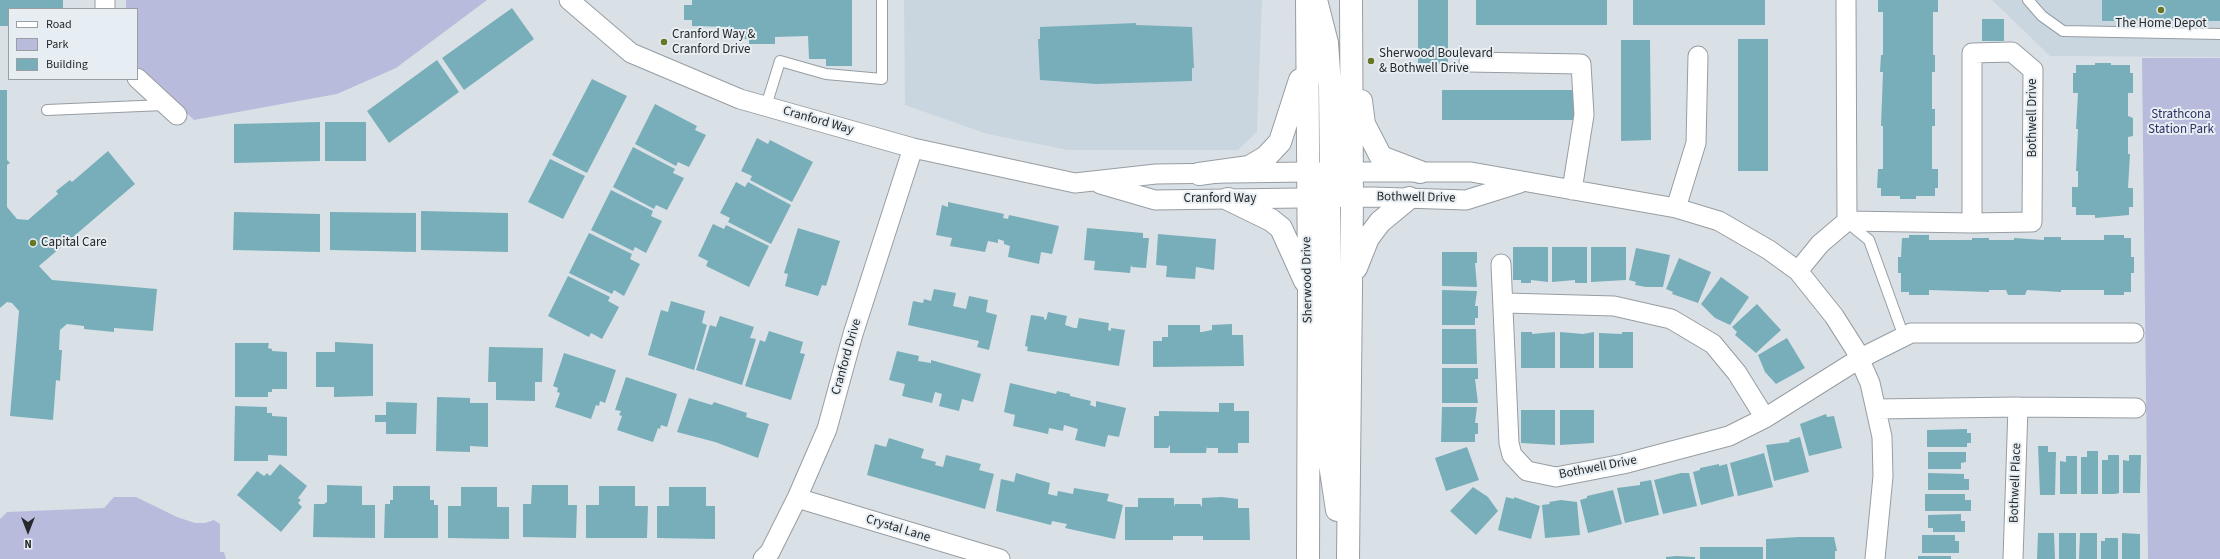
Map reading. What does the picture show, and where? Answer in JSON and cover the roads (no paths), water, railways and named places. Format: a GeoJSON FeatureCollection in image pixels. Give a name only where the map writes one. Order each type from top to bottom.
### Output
{"type":"FeatureCollection","features":[{"type":"Feature","properties":{"kind":"main road","name":"Sherwood Drive"},"geometry":{"type":"LineString","coordinates":[[1307,0],[1307,199],[1309,292],[1308,559]]}},
{"type":"Feature","properties":{"kind":"main road"},"geometry":{"type":"LineString","coordinates":[[1316,0],[1327,43],[1330,86],[1341,172],[1352,198],[1346,559]]}},
{"type":"Feature","properties":{"kind":"main road"},"geometry":{"type":"LineString","coordinates":[[1341,172],[1350,83],[1351,4]]}},
{"type":"Feature","properties":{"kind":"main road"},"geometry":{"type":"LineString","coordinates":[[1199,174],[1249,167],[1266,158],[1280,142],[1307,58]]}},
{"type":"Feature","properties":{"kind":"main road"},"geometry":{"type":"LineString","coordinates":[[1350,83],[1360,96],[1364,124],[1381,157],[1420,172]]}},
{"type":"Feature","properties":{"kind":"main road"},"geometry":{"type":"LineString","coordinates":[[1307,172],[1323,184],[1329,198],[1330,464],[1346,559]]}},
{"type":"Feature","properties":{"kind":"main road"},"geometry":{"type":"LineString","coordinates":[[1349,335],[1356,266],[1361,251],[1368,238],[1380,222],[1409,198]]}},
{"type":"Feature","properties":{"kind":"main road"},"geometry":{"type":"LineString","coordinates":[[1228,199],[1272,220],[1281,228],[1309,292]]}},
{"type":"Feature","properties":{"kind":"street","name":"Cranford Way"},"geometry":{"type":"LineString","coordinates":[[569,0],[631,53],[740,99],[913,148],[1075,183],[1156,174],[1341,172]]}},
{"type":"Feature","properties":{"kind":"street"},"geometry":{"type":"LineString","coordinates":[[1798,271],[1820,244],[1847,222],[1846,0]]}},
{"type":"Feature","properties":{"kind":"street","name":"Bothwell Drive"},"geometry":{"type":"LineString","coordinates":[[1847,222],[1972,223],[2032,222],[2033,70],[2012,52],[1972,53],[1972,223]]}},
{"type":"Feature","properties":{"kind":"street"},"geometry":{"type":"LineString","coordinates":[[1676,208],[1696,143],[1698,56]]}},
{"type":"Feature","properties":{"kind":"street"},"geometry":{"type":"LineString","coordinates":[[1469,62],[1581,64],[1584,115],[1572,190]]}},
{"type":"Feature","properties":{"kind":"street"},"geometry":{"type":"LineString","coordinates":[[138,79],[171,110]]}},
{"type":"Feature","properties":{"kind":"street","name":"Cranford Drive"},"geometry":{"type":"LineString","coordinates":[[763,559],[770,552],[797,498],[827,429],[853,334],[913,148]]}},
{"type":"Feature","properties":{"kind":"street","name":"Bothwell Drive"},"geometry":{"type":"LineString","coordinates":[[1341,172],[1471,172],[1676,208],[1719,221],[1769,250],[1798,271],[1834,316],[1859,359],[1870,383],[1882,437],[1883,476],[1875,559]]}},
{"type":"Feature","properties":{"kind":"street","name":"Bothwell Drive"},"geometry":{"type":"LineString","coordinates":[[1352,198],[1466,200],[1526,181]]}},
{"type":"Feature","properties":{"kind":"street","name":"Cranford Way"},"geometry":{"type":"LineString","coordinates":[[1091,182],[1155,200],[1352,198]]}},
{"type":"Feature","properties":{"kind":"street","name":"Bothwell Drive"},"geometry":{"type":"LineString","coordinates":[[1501,264],[1505,303],[1510,443],[1512,455],[1527,471],[1556,477],[1623,464],[1729,436],[1764,418],[1859,359]]}},
{"type":"Feature","properties":{"kind":"street"},"geometry":{"type":"LineString","coordinates":[[1505,303],[1614,306],[1671,319],[1712,344],[1737,373],[1764,418]]}},
{"type":"Feature","properties":{"kind":"street"},"geometry":{"type":"LineString","coordinates":[[1859,359],[1911,333],[2134,333]]}},
{"type":"Feature","properties":{"kind":"street"},"geometry":{"type":"LineString","coordinates":[[1876,409],[2018,407],[2136,408]]}},
{"type":"Feature","properties":{"kind":"street","name":"Bothwell Place"},"geometry":{"type":"LineString","coordinates":[[2013,559],[2018,407]]}},
{"type":"Feature","properties":{"kind":"street","name":"Crystal Lane"},"geometry":{"type":"LineString","coordinates":[[797,498],[1000,559]]}},
{"type":"Feature","properties":{"kind":"lane"},"geometry":{"type":"LineString","coordinates":[[766,106],[780,60],[826,74],[882,79],[882,0]]}},
{"type":"Feature","properties":{"kind":"lane"},"geometry":{"type":"LineString","coordinates":[[2028,0],[2042,16],[2063,31],[2220,34]]}},
{"type":"Feature","properties":{"kind":"lane"},"geometry":{"type":"LineString","coordinates":[[47,110],[171,110]]}},
{"type":"Feature","properties":{"kind":"lane"},"geometry":{"type":"LineString","coordinates":[[1847,222],[1869,240],[1904,336]]}},
{"type":"Feature","properties":{"kind":"place","name":"The Home Depot"},"geometry":{"type":"Point","coordinates":[2161,10]}},
{"type":"Feature","properties":{"kind":"place","name":"Cranford Way & Cranford Drive"},"geometry":{"type":"Point","coordinates":[664,42]}},
{"type":"Feature","properties":{"kind":"place","name":"Sherwood Boulevard & Bothwell Drive"},"geometry":{"type":"Point","coordinates":[1371,61]}},
{"type":"Feature","properties":{"kind":"place","name":"Capital Care"},"geometry":{"type":"Point","coordinates":[33,243]}},
{"type":"Feature","properties":{"kind":"park label","name":"Strathcona Station Park"},"geometry":{"type":"Point","coordinates":[2181,122]}}]}
